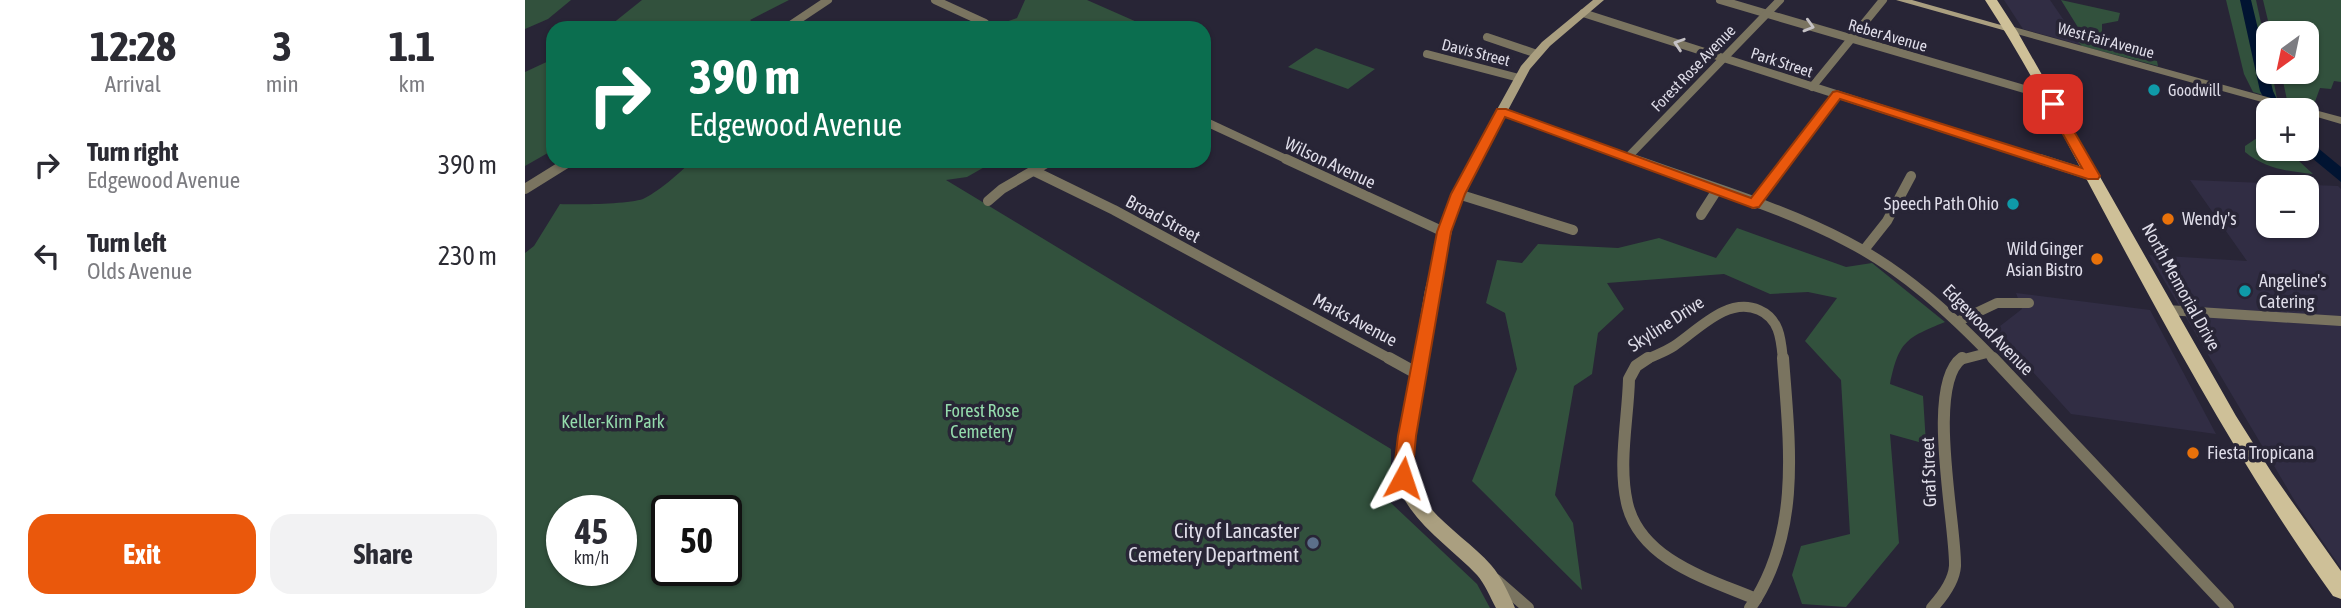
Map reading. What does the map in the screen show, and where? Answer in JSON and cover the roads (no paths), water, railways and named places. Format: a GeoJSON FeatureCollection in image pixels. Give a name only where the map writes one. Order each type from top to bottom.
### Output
{"type":"FeatureCollection","features":[{"type":"Feature","properties":{"kind":"main road"},"geometry":{"type":"LineString","coordinates":[[1506,608],[1486,572],[1416,504],[1403,478],[1418,374],[1444,232],[1458,194],[1519,78],[1537,54],[1599,0]]}},
{"type":"Feature","properties":{"kind":"main road","name":"West Fair Avenue"},"geometry":{"type":"LineString","coordinates":[[1901,0],[2010,29]]}},
{"type":"Feature","properties":{"kind":"main road","name":"North Memorial Drive"},"geometry":{"type":"LineString","coordinates":[[1991,0],[2010,29],[2264,480],[2341,589]]}},
{"type":"Feature","properties":{"kind":"street"},"geometry":{"type":"LineString","coordinates":[[796,21],[828,0]]}},
{"type":"Feature","properties":{"kind":"street","name":"Reber Avenue"},"geometry":{"type":"LineString","coordinates":[[1720,0],[2048,96]]}},
{"type":"Feature","properties":{"kind":"street","name":"Forest Rose Avenue"},"geometry":{"type":"LineString","coordinates":[[1628,157],[1780,0]]}},
{"type":"Feature","properties":{"kind":"street"},"geometry":{"type":"LineString","coordinates":[[1812,87],[1883,0]]}},
{"type":"Feature","properties":{"kind":"street"},"geometry":{"type":"LineString","coordinates":[[938,1],[981,21]]}},
{"type":"Feature","properties":{"kind":"street","name":"Park Street"},"geometry":{"type":"LineString","coordinates":[[1583,13],[2093,176]]}},
{"type":"Feature","properties":{"kind":"street","name":"West Fair Avenue"},"geometry":{"type":"LineString","coordinates":[[2010,29],[2258,98]]}},
{"type":"Feature","properties":{"kind":"street"},"geometry":{"type":"LineString","coordinates":[[1487,37],[1537,54]]}},
{"type":"Feature","properties":{"kind":"street","name":"Davis Street"},"geometry":{"type":"LineString","coordinates":[[1427,54],[1519,78]]}},
{"type":"Feature","properties":{"kind":"street"},"geometry":{"type":"LineString","coordinates":[[1753,204],[1837,94]]}},
{"type":"Feature","properties":{"kind":"street","name":"Edgewood Avenue"},"geometry":{"type":"LineString","coordinates":[[1501,111],[1825,230],[1864,250],[1917,285],[1959,321],[2223,606]]}},
{"type":"Feature","properties":{"kind":"street","name":"West Fair Avenue"},"geometry":{"type":"LineString","coordinates":[[2319,115],[2341,121]]}},
{"type":"Feature","properties":{"kind":"street","name":"Wilson Avenue"},"geometry":{"type":"LineString","coordinates":[[1211,124],[1444,232]]}},
{"type":"Feature","properties":{"kind":"street"},"geometry":{"type":"LineString","coordinates":[[525,190],[559,168]]}},
{"type":"Feature","properties":{"kind":"street"},"geometry":{"type":"LineString","coordinates":[[989,201],[1002,189],[1038,168]]}},
{"type":"Feature","properties":{"kind":"street","name":"Broad Street"},"geometry":{"type":"LineString","coordinates":[[1034,171],[1114,210],[1276,298]]}},
{"type":"Feature","properties":{"kind":"street"},"geometry":{"type":"LineString","coordinates":[[1864,250],[1887,221],[1911,176]]}},
{"type":"Feature","properties":{"kind":"street"},"geometry":{"type":"LineString","coordinates":[[1701,215],[1717,190]]}},
{"type":"Feature","properties":{"kind":"street"},"geometry":{"type":"LineString","coordinates":[[1458,194],[1573,230]]}},
{"type":"Feature","properties":{"kind":"street","name":"Marks Avenue"},"geometry":{"type":"LineString","coordinates":[[1276,298],[1418,374]]}},
{"type":"Feature","properties":{"kind":"street"},"geometry":{"type":"LineString","coordinates":[[1959,321],[1997,303],[2029,303]]}},
{"type":"Feature","properties":{"kind":"street","name":"Skyline Drive"},"geometry":{"type":"LineString","coordinates":[[1736,306],[1758,309],[1778,326],[1790,434],[1791,460],[1786,513],[1772,568],[1753,603],[1679,564],[1650,544],[1632,519],[1626,491],[1629,379],[1632,370],[1643,359],[1672,348],[1719,313],[1736,306]]}},
{"type":"Feature","properties":{"kind":"street"},"geometry":{"type":"LineString","coordinates":[[2167,310],[2341,321]]}},
{"type":"Feature","properties":{"kind":"street","name":"Graf Street"},"geometry":{"type":"LineString","coordinates":[[1932,608],[1944,594],[1955,568],[1944,467],[1947,385],[1957,362],[1965,356],[1987,353]]}},
{"type":"Feature","properties":{"kind":"street"},"geometry":{"type":"LineString","coordinates":[[1486,572],[1528,608]]}},
{"type":"Feature","properties":{"kind":"water"},"geometry":{"type":"Polygon","coordinates":[[[2240,0],[2251,0],[2256,21],[2256,73],[2240,0]]]}},
{"type":"Feature","properties":{"kind":"water"},"geometry":{"type":"Polygon","coordinates":[[[2258,84],[2271,84],[2276,98],[2264,98],[2258,84]]]}},
{"type":"Feature","properties":{"kind":"water"},"geometry":{"type":"Polygon","coordinates":[[[2319,149],[2341,167],[2341,182],[2316,161],[2319,161],[2319,149]]]}},
{"type":"Feature","properties":{"kind":"place","name":"Goodwill"},"geometry":{"type":"Point","coordinates":[2154,90]}},
{"type":"Feature","properties":{"kind":"place","name":"Speech Path Ohio"},"geometry":{"type":"Point","coordinates":[2013,204]}},
{"type":"Feature","properties":{"kind":"place","name":"Wendy's"},"geometry":{"type":"Point","coordinates":[2168,219]}},
{"type":"Feature","properties":{"kind":"place","name":"Wild Ginger Asian Bistro"},"geometry":{"type":"Point","coordinates":[2097,259]}},
{"type":"Feature","properties":{"kind":"place","name":"Angeline's Catering"},"geometry":{"type":"Point","coordinates":[2245,291]}},
{"type":"Feature","properties":{"kind":"place","name":"Fiesta Tropicana"},"geometry":{"type":"Point","coordinates":[2193,453]}},
{"type":"Feature","properties":{"kind":"place","name":"City of Lancaster Cemetery Department"},"geometry":{"type":"Point","coordinates":[1313,543]}},
{"type":"Feature","properties":{"kind":"park label","name":"Forest Rose Cemetery"},"geometry":{"type":"Point","coordinates":[982,421]}},
{"type":"Feature","properties":{"kind":"park label","name":"Keller-Kirn Park"},"geometry":{"type":"Point","coordinates":[613,422]}}]}
